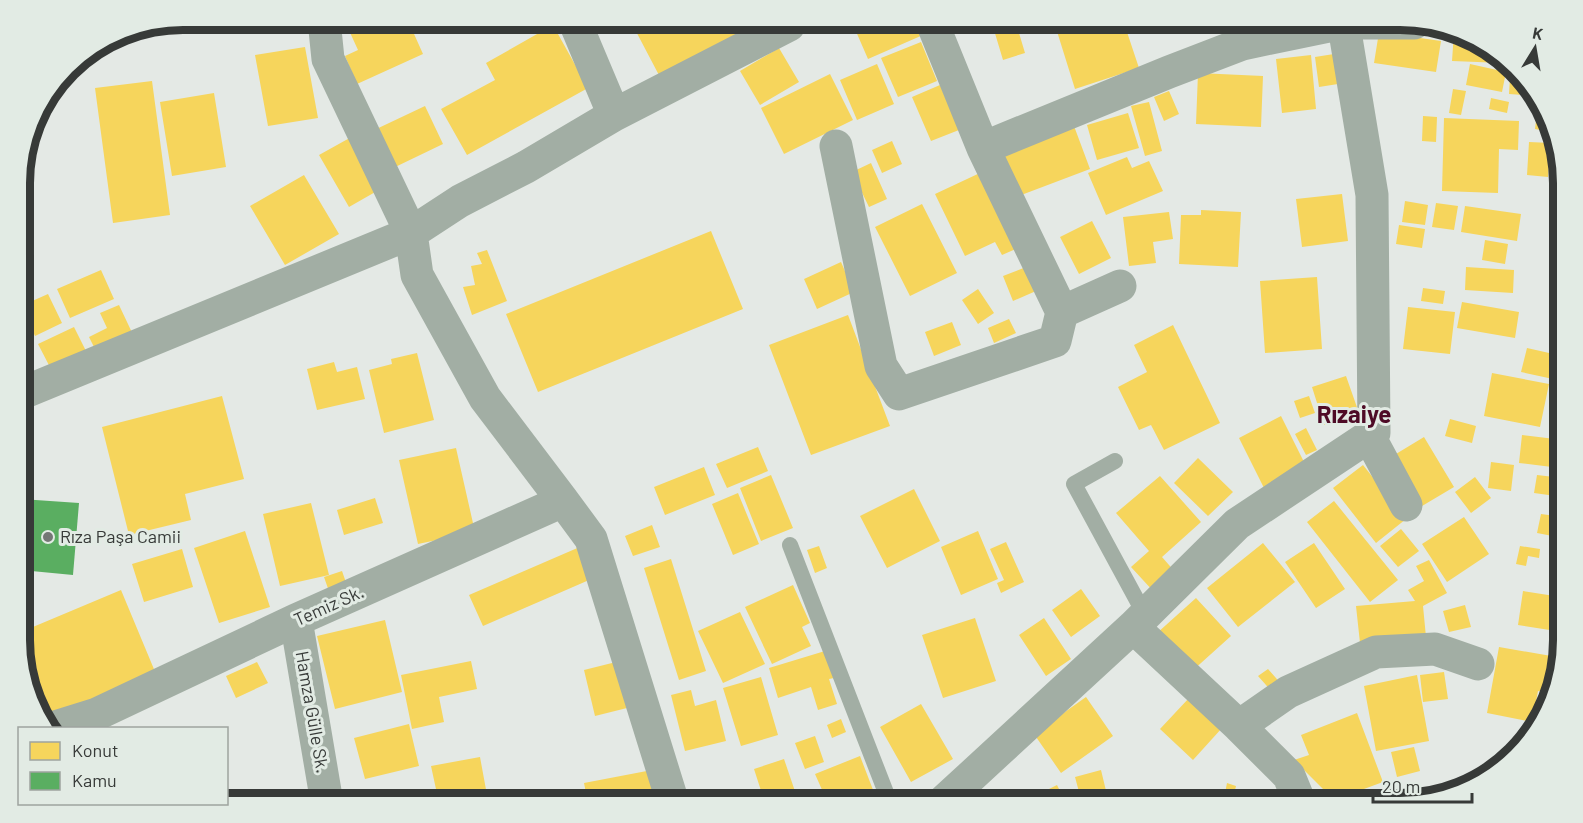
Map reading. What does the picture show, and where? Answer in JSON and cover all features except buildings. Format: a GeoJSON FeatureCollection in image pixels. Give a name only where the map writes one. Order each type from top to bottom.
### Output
{"type":"FeatureCollection","features":[{"type":"Feature","properties":{"kind":"street"},"geometry":{"type":"LineString","coordinates":[[325,30],[328,59],[411,233],[417,275],[485,398],[591,539],[670,793]]}},
{"type":"Feature","properties":{"kind":"street"},"geometry":{"type":"LineString","coordinates":[[578,30],[614,115]]}},
{"type":"Feature","properties":{"kind":"street"},"geometry":{"type":"LineString","coordinates":[[30,390],[411,233],[460,201],[526,167],[614,115],[779,30]]}},
{"type":"Feature","properties":{"kind":"street"},"geometry":{"type":"LineString","coordinates":[[836,146],[882,366],[899,394],[1055,341],[1062,312],[983,148],[935,30]]}},
{"type":"Feature","properties":{"kind":"street"},"geometry":{"type":"LineString","coordinates":[[983,148],[1242,44],[1303,30]]}},
{"type":"Feature","properties":{"kind":"street"},"geometry":{"type":"LineString","coordinates":[[953,793],[1139,621],[1237,524],[1374,433],[1372,195],[1344,30]]}},
{"type":"Feature","properties":{"kind":"street"},"geometry":{"type":"LineString","coordinates":[[1062,312],[1120,286]]}},
{"type":"Feature","properties":{"kind":"street"},"geometry":{"type":"LineString","coordinates":[[1369,436],[1406,505]]}},
{"type":"Feature","properties":{"kind":"street","name":"Temiz Sk."},"geometry":{"type":"LineString","coordinates":[[58,727],[97,714],[296,620],[563,501]]}},
{"type":"Feature","properties":{"kind":"street","name":"Hamza Gülle Sk."},"geometry":{"type":"LineString","coordinates":[[296,620],[325,793]]}},
{"type":"Feature","properties":{"kind":"street"},"geometry":{"type":"LineString","coordinates":[[1139,621],[1289,776],[1296,793]]}},
{"type":"Feature","properties":{"kind":"street"},"geometry":{"type":"LineString","coordinates":[[1239,726],[1288,692],[1376,652],[1436,650],[1478,664]]}},
{"type":"Feature","properties":{"kind":"lane"},"geometry":{"type":"LineString","coordinates":[[1115,461],[1074,484],[1139,621]]}},
{"type":"Feature","properties":{"kind":"lane"},"geometry":{"type":"LineString","coordinates":[[790,545],[886,793]]}},
{"type":"Feature","properties":{"kind":"place","name":"Rıza Paşa Camii"},"geometry":{"type":"Point","coordinates":[48,537]}},
{"type":"Feature","properties":{"kind":"district","name":"Rızaiye"},"geometry":{"type":"Point","coordinates":[1354,415]}}]}
